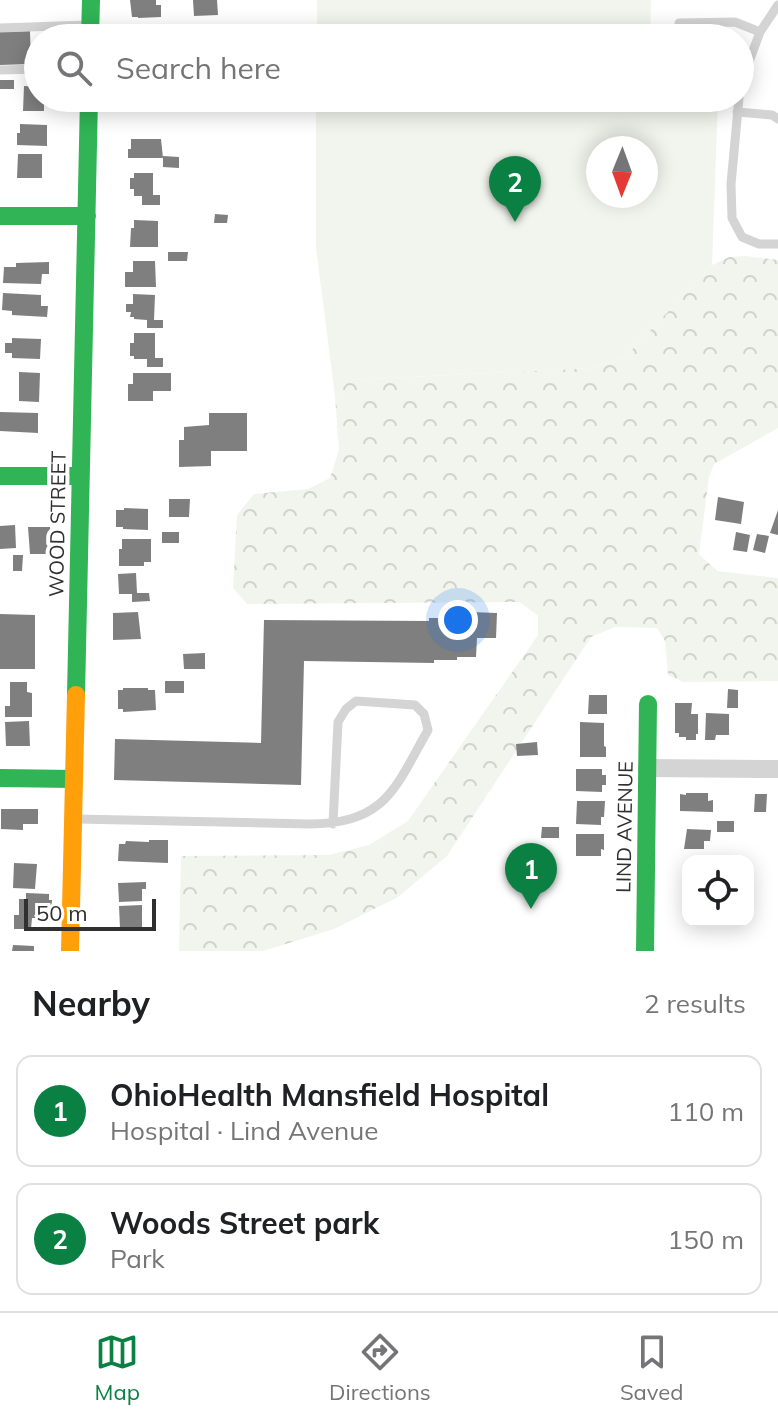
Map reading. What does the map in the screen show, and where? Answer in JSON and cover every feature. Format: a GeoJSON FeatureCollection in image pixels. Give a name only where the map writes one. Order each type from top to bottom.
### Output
{"type":"FeatureCollection","features":[{"type":"Feature","properties":{"kind":"street"},"geometry":{"type":"LineString","coordinates":[[91,0],[91,24]]}},
{"type":"Feature","properties":{"kind":"street","name":"WOOD STREET"},"geometry":{"type":"LineString","coordinates":[[70,951],[89,112]]}},
{"type":"Feature","properties":{"kind":"street"},"geometry":{"type":"LineString","coordinates":[[0,216],[87,216]]}},
{"type":"Feature","properties":{"kind":"street"},"geometry":{"type":"LineString","coordinates":[[0,476],[80,476]]}},
{"type":"Feature","properties":{"kind":"street","name":"LIND AVENUE"},"geometry":{"type":"LineString","coordinates":[[645,951],[648,704]]}},
{"type":"Feature","properties":{"kind":"street"},"geometry":{"type":"LineString","coordinates":[[647,768],[778,769]]}},
{"type":"Feature","properties":{"kind":"street"},"geometry":{"type":"LineString","coordinates":[[0,778],[74,779]]}},
{"type":"Feature","properties":{"kind":"lane"},"geometry":{"type":"LineString","coordinates":[[754,48],[760,32],[778,5]]}},
{"type":"Feature","properties":{"kind":"lane"},"geometry":{"type":"LineString","coordinates":[[679,23],[740,24]]}},
{"type":"Feature","properties":{"kind":"lane"},"geometry":{"type":"LineString","coordinates":[[0,28],[24,29]]}},
{"type":"Feature","properties":{"kind":"lane"},"geometry":{"type":"LineString","coordinates":[[754,30],[760,32]]}},
{"type":"Feature","properties":{"kind":"lane"},"geometry":{"type":"LineString","coordinates":[[0,70],[24,69]]}},
{"type":"Feature","properties":{"kind":"lane"},"geometry":{"type":"LineString","coordinates":[[778,119],[772,115],[737,112],[731,184],[732,218],[742,237],[759,244],[778,244]]}},
{"type":"Feature","properties":{"kind":"lane"},"geometry":{"type":"LineString","coordinates":[[73,819],[333,824],[365,815],[392,794],[428,730],[424,714],[415,705],[356,701],[346,709],[338,722],[333,824]]}},
{"type":"Feature","properties":{"kind":"green space"},"geometry":{"type":"Polygon","coordinates":[[[317,0],[651,0],[650,24],[317,24],[317,0]]]}},
{"type":"Feature","properties":{"kind":"green space"},"geometry":{"type":"Polygon","coordinates":[[[316,112],[717,112],[712,265],[624,358],[591,368],[350,380],[335,396],[316,248],[316,112]]]}},
{"type":"Feature","properties":{"kind":"green space"},"geometry":{"type":"Polygon","coordinates":[[[729,257],[778,260],[778,428],[714,464],[709,477],[699,554],[717,571],[778,578],[778,681],[683,682],[668,675],[665,641],[657,628],[615,627],[591,637],[447,856],[398,897],[334,929],[263,951],[179,951],[181,856],[329,855],[369,845],[408,821],[538,635],[538,616],[520,602],[247,604],[233,588],[237,515],[254,494],[308,489],[330,478],[339,450],[335,396],[349,380],[591,368],[624,358],[712,265],[729,257]]]}},
{"type":"Feature","properties":{"kind":"building"},"geometry":{"type":"Polygon","coordinates":[[[130,0],[156,0],[156,5],[161,5],[161,17],[132,17],[130,0]]]}},
{"type":"Feature","properties":{"kind":"building"},"geometry":{"type":"Polygon","coordinates":[[[193,0],[217,0],[218,15],[194,16],[193,0]]]}},
{"type":"Feature","properties":{"kind":"building"},"geometry":{"type":"Polygon","coordinates":[[[24,31],[24,64],[0,65],[0,32],[24,31]]]}},
{"type":"Feature","properties":{"kind":"building"},"geometry":{"type":"Polygon","coordinates":[[[0,80],[14,80],[14,89],[0,89],[0,80]]]}},
{"type":"Feature","properties":{"kind":"building"},"geometry":{"type":"Polygon","coordinates":[[[20,124],[47,125],[47,146],[17,145],[20,124]]]}},
{"type":"Feature","properties":{"kind":"building"},"geometry":{"type":"Polygon","coordinates":[[[131,139],[161,139],[163,158],[128,158],[131,139]]]}},
{"type":"Feature","properties":{"kind":"building"},"geometry":{"type":"Polygon","coordinates":[[[18,154],[42,154],[42,178],[17,178],[18,154]]]}},
{"type":"Feature","properties":{"kind":"building"},"geometry":{"type":"Polygon","coordinates":[[[163,156],[179,157],[179,168],[163,167],[163,156]]]}},
{"type":"Feature","properties":{"kind":"building"},"geometry":{"type":"Polygon","coordinates":[[[134,173],[153,173],[153,195],[160,195],[160,205],[142,205],[142,196],[134,196],[130,178],[134,178],[134,173]]]}},
{"type":"Feature","properties":{"kind":"building"},"geometry":{"type":"Polygon","coordinates":[[[215,214],[228,215],[227,223],[214,223],[215,214]]]}},
{"type":"Feature","properties":{"kind":"building"},"geometry":{"type":"Polygon","coordinates":[[[134,220],[158,221],[158,247],[130,247],[134,220]]]}},
{"type":"Feature","properties":{"kind":"building"},"geometry":{"type":"Polygon","coordinates":[[[168,252],[188,252],[187,261],[168,261],[168,252]]]}},
{"type":"Feature","properties":{"kind":"building"},"geometry":{"type":"Polygon","coordinates":[[[133,261],[155,261],[156,287],[125,287],[125,272],[133,272],[133,261]]]}},
{"type":"Feature","properties":{"kind":"building"},"geometry":{"type":"Polygon","coordinates":[[[49,262],[49,274],[42,274],[41,284],[3,283],[4,267],[16,267],[16,263],[49,262]]]}},
{"type":"Feature","properties":{"kind":"building"},"geometry":{"type":"Polygon","coordinates":[[[3,293],[41,295],[41,306],[48,306],[47,317],[12,315],[12,311],[2,310],[3,293]]]}},
{"type":"Feature","properties":{"kind":"building"},"geometry":{"type":"Polygon","coordinates":[[[133,294],[155,295],[154,320],[163,320],[163,328],[147,328],[147,320],[130,317],[131,312],[126,312],[126,304],[133,304],[133,294]]]}},
{"type":"Feature","properties":{"kind":"building"},"geometry":{"type":"Polygon","coordinates":[[[134,333],[155,333],[155,358],[163,358],[163,367],[147,367],[147,359],[130,356],[134,333]]]}},
{"type":"Feature","properties":{"kind":"building"},"geometry":{"type":"Polygon","coordinates":[[[12,338],[41,339],[40,359],[12,358],[12,353],[5,353],[5,343],[12,343],[12,338]]]}},
{"type":"Feature","properties":{"kind":"building"},"geometry":{"type":"Polygon","coordinates":[[[19,372],[40,373],[39,402],[19,401],[19,372]]]}},
{"type":"Feature","properties":{"kind":"building"},"geometry":{"type":"Polygon","coordinates":[[[133,373],[171,373],[171,391],[153,391],[153,401],[128,401],[128,384],[133,384],[133,373]]]}},
{"type":"Feature","properties":{"kind":"building"},"geometry":{"type":"Polygon","coordinates":[[[0,412],[38,413],[38,433],[0,431],[0,412]]]}},
{"type":"Feature","properties":{"kind":"building"},"geometry":{"type":"Polygon","coordinates":[[[209,413],[247,413],[247,451],[211,451],[211,466],[179,467],[179,440],[184,440],[184,427],[209,425],[209,413]]]}},
{"type":"Feature","properties":{"kind":"building"},"geometry":{"type":"Polygon","coordinates":[[[718,497],[744,502],[741,524],[715,520],[718,497]]]}},
{"type":"Feature","properties":{"kind":"building"},"geometry":{"type":"Polygon","coordinates":[[[169,499],[190,499],[189,517],[169,517],[169,499]]]}},
{"type":"Feature","properties":{"kind":"building"},"geometry":{"type":"Polygon","coordinates":[[[148,509],[148,530],[116,527],[116,510],[148,509]]]}},
{"type":"Feature","properties":{"kind":"building"},"geometry":{"type":"Polygon","coordinates":[[[778,510],[778,535],[770,533],[778,510]]]}},
{"type":"Feature","properties":{"kind":"building"},"geometry":{"type":"Polygon","coordinates":[[[15,525],[16,548],[0,549],[0,526],[15,525]]]}},
{"type":"Feature","properties":{"kind":"building"},"geometry":{"type":"Polygon","coordinates":[[[28,527],[50,527],[50,554],[30,554],[28,527]]]}},
{"type":"Feature","properties":{"kind":"building"},"geometry":{"type":"Polygon","coordinates":[[[162,532],[179,532],[179,543],[162,543],[162,532]]]}},
{"type":"Feature","properties":{"kind":"building"},"geometry":{"type":"Polygon","coordinates":[[[736,532],[750,535],[747,552],[733,550],[736,532]]]}},
{"type":"Feature","properties":{"kind":"building"},"geometry":{"type":"Polygon","coordinates":[[[757,534],[769,536],[765,553],[753,550],[757,534]]]}},
{"type":"Feature","properties":{"kind":"building"},"geometry":{"type":"Polygon","coordinates":[[[122,539],[151,539],[151,562],[144,562],[144,566],[119,566],[122,539]]]}},
{"type":"Feature","properties":{"kind":"building"},"geometry":{"type":"Polygon","coordinates":[[[13,555],[23,555],[22,571],[13,571],[13,555]]]}},
{"type":"Feature","properties":{"kind":"building"},"geometry":{"type":"Polygon","coordinates":[[[136,573],[137,593],[149,593],[150,601],[132,602],[132,594],[119,594],[118,574],[136,573]]]}},
{"type":"Feature","properties":{"kind":"building"},"geometry":{"type":"Polygon","coordinates":[[[138,612],[141,639],[113,640],[113,613],[138,612]]]}},
{"type":"Feature","properties":{"kind":"building"},"geometry":{"type":"Polygon","coordinates":[[[470,612],[497,613],[496,638],[477,638],[476,657],[434,660],[434,663],[304,661],[301,785],[114,780],[115,739],[261,743],[264,620],[429,621],[429,618],[470,615],[470,612]]]}},
{"type":"Feature","properties":{"kind":"building"},"geometry":{"type":"Polygon","coordinates":[[[0,614],[35,615],[35,669],[0,669],[0,614]]]}},
{"type":"Feature","properties":{"kind":"building"},"geometry":{"type":"Polygon","coordinates":[[[205,653],[205,669],[184,669],[183,654],[205,653]]]}},
{"type":"Feature","properties":{"kind":"building"},"geometry":{"type":"Polygon","coordinates":[[[165,681],[184,681],[184,693],[165,693],[165,681]]]}},
{"type":"Feature","properties":{"kind":"building"},"geometry":{"type":"Polygon","coordinates":[[[10,682],[27,682],[27,692],[32,693],[32,717],[5,717],[5,706],[10,706],[10,682]]]}},
{"type":"Feature","properties":{"kind":"building"},"geometry":{"type":"Polygon","coordinates":[[[728,689],[738,690],[738,708],[727,708],[728,689]]]}},
{"type":"Feature","properties":{"kind":"building"},"geometry":{"type":"Polygon","coordinates":[[[118,690],[155,690],[156,710],[123,712],[123,709],[118,709],[118,690]]]}},
{"type":"Feature","properties":{"kind":"building"},"geometry":{"type":"Polygon","coordinates":[[[589,695],[607,695],[607,714],[588,714],[589,695]]]}},
{"type":"Feature","properties":{"kind":"building"},"geometry":{"type":"Polygon","coordinates":[[[675,703],[692,703],[691,714],[698,714],[696,740],[686,740],[686,737],[675,733],[675,703]]]}},
{"type":"Feature","properties":{"kind":"building"},"geometry":{"type":"Polygon","coordinates":[[[706,713],[729,714],[729,735],[716,735],[715,740],[705,740],[706,713]]]}},
{"type":"Feature","properties":{"kind":"building"},"geometry":{"type":"Polygon","coordinates":[[[29,721],[30,746],[6,746],[5,722],[29,721]]]}},
{"type":"Feature","properties":{"kind":"building"},"geometry":{"type":"Polygon","coordinates":[[[580,722],[604,723],[606,757],[580,757],[580,722]]]}},
{"type":"Feature","properties":{"kind":"building"},"geometry":{"type":"Polygon","coordinates":[[[537,742],[538,755],[517,756],[516,744],[537,742]]]}},
{"type":"Feature","properties":{"kind":"building"},"geometry":{"type":"Polygon","coordinates":[[[576,769],[602,769],[602,775],[606,775],[606,785],[602,785],[602,792],[576,791],[576,769]]]}},
{"type":"Feature","properties":{"kind":"building"},"geometry":{"type":"Polygon","coordinates":[[[708,793],[708,801],[713,800],[713,812],[680,811],[680,794],[708,793]]]}},
{"type":"Feature","properties":{"kind":"building"},"geometry":{"type":"Polygon","coordinates":[[[755,794],[767,794],[766,812],[754,812],[755,794]]]}},
{"type":"Feature","properties":{"kind":"building"},"geometry":{"type":"Polygon","coordinates":[[[577,801],[605,801],[601,825],[576,824],[577,801]]]}},
{"type":"Feature","properties":{"kind":"building"},"geometry":{"type":"Polygon","coordinates":[[[1,809],[38,809],[38,824],[23,824],[23,830],[1,829],[1,809]]]}},
{"type":"Feature","properties":{"kind":"building"},"geometry":{"type":"Polygon","coordinates":[[[717,821],[734,821],[734,832],[717,832],[717,821]]]}},
{"type":"Feature","properties":{"kind":"building"},"geometry":{"type":"Polygon","coordinates":[[[542,827],[559,827],[559,838],[541,838],[542,827]]]}},
{"type":"Feature","properties":{"kind":"building"},"geometry":{"type":"Polygon","coordinates":[[[687,829],[711,830],[710,841],[704,841],[704,849],[684,849],[687,829]]]}},
{"type":"Feature","properties":{"kind":"building"},"geometry":{"type":"Polygon","coordinates":[[[576,834],[604,834],[601,856],[576,856],[576,834]]]}},
{"type":"Feature","properties":{"kind":"building"},"geometry":{"type":"Polygon","coordinates":[[[168,840],[168,863],[118,861],[119,844],[168,840]]]}},
{"type":"Feature","properties":{"kind":"building"},"geometry":{"type":"Polygon","coordinates":[[[14,863],[37,864],[35,889],[13,888],[14,863]]]}},
{"type":"Feature","properties":{"kind":"building"},"geometry":{"type":"Polygon","coordinates":[[[146,882],[146,889],[142,889],[142,901],[119,902],[118,883],[146,882]]]}},
{"type":"Feature","properties":{"kind":"building"},"geometry":{"type":"Polygon","coordinates":[[[26,893],[49,894],[49,900],[52,900],[49,918],[32,918],[31,929],[14,929],[14,915],[19,915],[19,899],[26,899],[26,893]]]}},
{"type":"Feature","properties":{"kind":"building"},"geometry":{"type":"Polygon","coordinates":[[[142,905],[142,927],[120,928],[119,906],[142,905]]]}},
{"type":"Feature","properties":{"kind":"building"},"geometry":{"type":"Polygon","coordinates":[[[13,945],[34,946],[34,951],[12,951],[13,945]]]}},
{"type":"Feature","properties":{"kind":"traffic: fast"},"geometry":{"type":"LineString","coordinates":[[90,24],[91,0]]}},
{"type":"Feature","properties":{"kind":"traffic: fast"},"geometry":{"type":"LineString","coordinates":[[76,695],[89,112]]}},
{"type":"Feature","properties":{"kind":"traffic: fast"},"geometry":{"type":"LineString","coordinates":[[0,216],[87,216]]}},
{"type":"Feature","properties":{"kind":"traffic: fast"},"geometry":{"type":"LineString","coordinates":[[0,476],[80,476]]}},
{"type":"Feature","properties":{"kind":"traffic: fast"},"geometry":{"type":"LineString","coordinates":[[645,951],[648,704]]}},
{"type":"Feature","properties":{"kind":"traffic: fast"},"geometry":{"type":"LineString","coordinates":[[0,778],[74,779]]}},
{"type":"Feature","properties":{"kind":"traffic: slow"},"geometry":{"type":"LineString","coordinates":[[70,951],[76,695]]}},
{"type":"Feature","properties":{"kind":"place","name":"Woods Street park"},"geometry":{"type":"Point","coordinates":[515,222]}},
{"type":"Feature","properties":{"kind":"place","name":"OhioHealth Mansfield Hospital"},"geometry":{"type":"Point","coordinates":[531,909]}}]}
